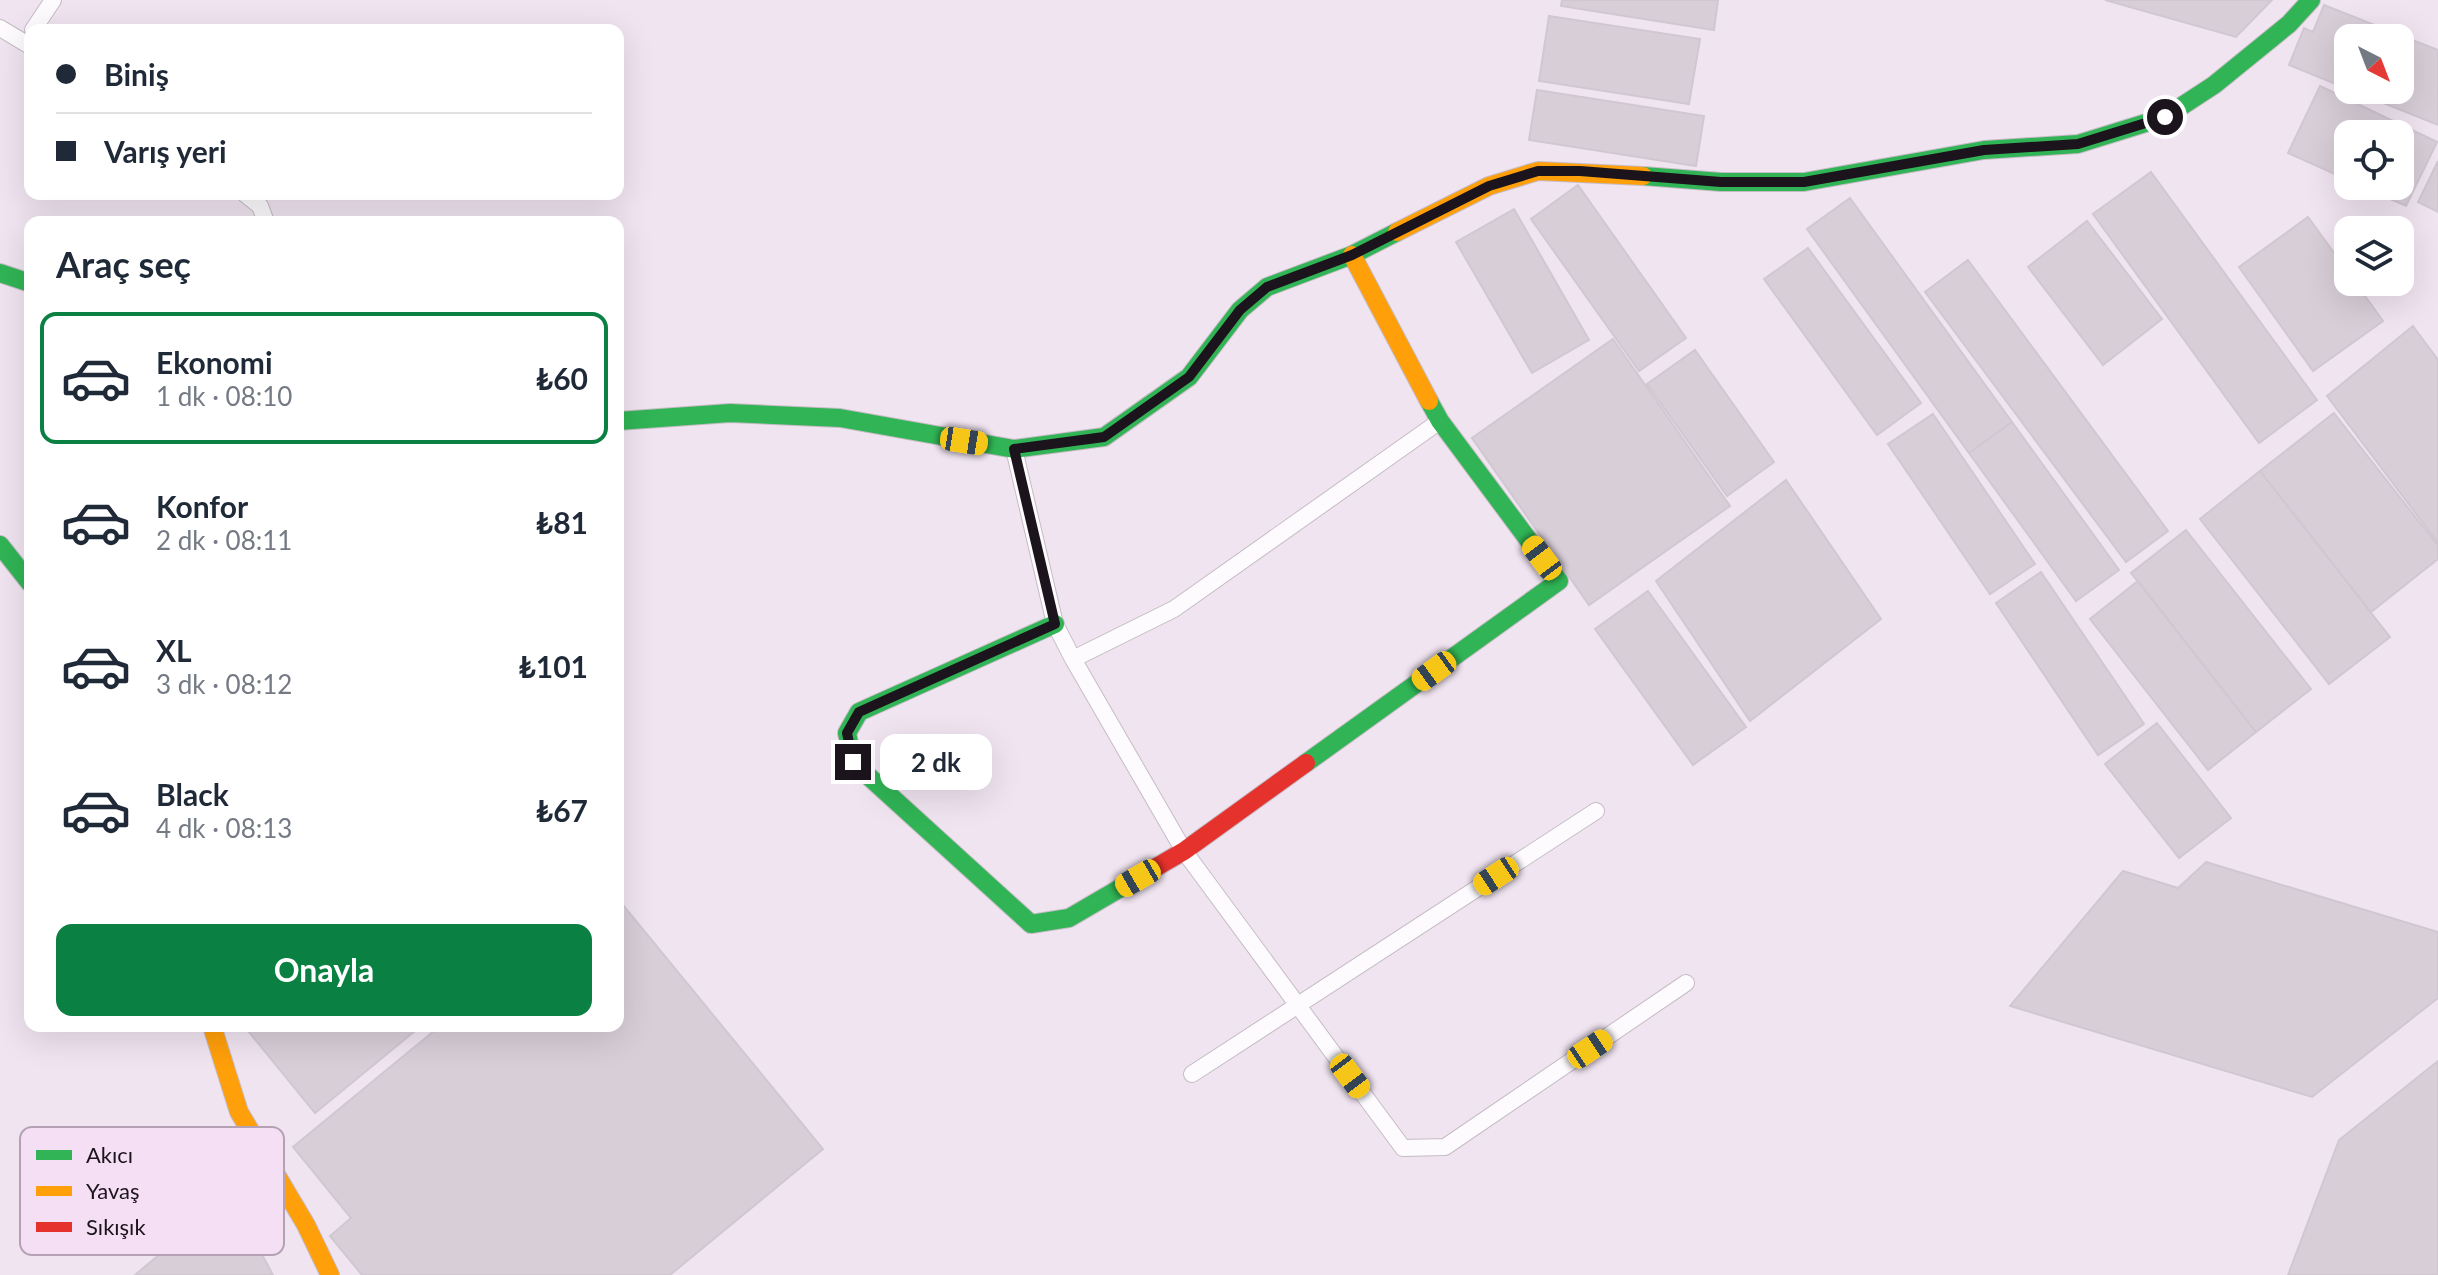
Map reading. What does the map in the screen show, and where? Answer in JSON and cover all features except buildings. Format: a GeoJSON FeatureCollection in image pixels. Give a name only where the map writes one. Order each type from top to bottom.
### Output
{"type":"FeatureCollection","features":[{"type":"Feature","properties":{"kind":"street"},"geometry":{"type":"LineString","coordinates":[[38,24],[53,0]]}},
{"type":"Feature","properties":{"kind":"street"},"geometry":{"type":"LineString","coordinates":[[624,421],[730,413],[840,418],[1014,449],[1104,437],[1189,377],[1240,310],[1267,287],[1352,255],[1489,186],[1538,171],[1580,171],[1721,182],[1804,182],[1984,150],[2078,144],[2165,117],[2214,85],[2289,24],[2311,0]]}},
{"type":"Feature","properties":{"kind":"street"},"geometry":{"type":"LineString","coordinates":[[0,28],[24,37]]}},
{"type":"Feature","properties":{"kind":"street"},"geometry":{"type":"LineString","coordinates":[[252,200],[260,206],[264,216]]}},
{"type":"Feature","properties":{"kind":"street"},"geometry":{"type":"LineString","coordinates":[[1055,624],[859,712],[847,733],[853,762],[1031,924],[1069,918],[1184,851],[1559,581],[1440,421],[1352,255]]}},
{"type":"Feature","properties":{"kind":"street"},"geometry":{"type":"LineString","coordinates":[[0,273],[24,281]]}},
{"type":"Feature","properties":{"kind":"street"},"geometry":{"type":"LineString","coordinates":[[1073,659],[1174,609],[1440,421]]}},
{"type":"Feature","properties":{"kind":"street"},"geometry":{"type":"LineString","coordinates":[[1014,449],[1055,624],[1073,659],[1184,851],[1403,1148],[1445,1147],[1686,983]]}},
{"type":"Feature","properties":{"kind":"street"},"geometry":{"type":"LineString","coordinates":[[0,545],[24,575]]}},
{"type":"Feature","properties":{"kind":"street"},"geometry":{"type":"LineString","coordinates":[[1192,1074],[1596,811]]}},
{"type":"Feature","properties":{"kind":"street"},"geometry":{"type":"LineString","coordinates":[[214,1032],[239,1112],[248,1127]]}},
{"type":"Feature","properties":{"kind":"street"},"geometry":{"type":"LineString","coordinates":[[284,1188],[330,1275]]}},
{"type":"Feature","properties":{"kind":"traffic: fast"},"geometry":{"type":"LineString","coordinates":[[1643,176],[1721,182],[1804,182],[1984,150],[2078,144],[2165,117],[2214,85],[2289,24],[2311,0]]}},
{"type":"Feature","properties":{"kind":"traffic: fast"},"geometry":{"type":"LineString","coordinates":[[624,421],[730,413],[840,418],[1014,449],[1104,437],[1189,377],[1240,310],[1267,287],[1352,255],[1397,232]]}},
{"type":"Feature","properties":{"kind":"traffic: fast"},"geometry":{"type":"LineString","coordinates":[[0,273],[24,281]]}},
{"type":"Feature","properties":{"kind":"traffic: fast"},"geometry":{"type":"LineString","coordinates":[[1306,763],[1559,581],[1440,421],[1429,401]]}},
{"type":"Feature","properties":{"kind":"traffic: fast"},"geometry":{"type":"LineString","coordinates":[[0,545],[24,575]]}},
{"type":"Feature","properties":{"kind":"traffic: fast"},"geometry":{"type":"LineString","coordinates":[[1055,624],[859,712],[847,733],[853,762],[1031,924],[1069,918],[1141,876]]}},
{"type":"Feature","properties":{"kind":"traffic: slow"},"geometry":{"type":"LineString","coordinates":[[1397,232],[1489,186],[1538,171],[1643,176]]}},
{"type":"Feature","properties":{"kind":"traffic: slow"},"geometry":{"type":"LineString","coordinates":[[1352,255],[1429,401]]}},
{"type":"Feature","properties":{"kind":"traffic: slow"},"geometry":{"type":"LineString","coordinates":[[214,1032],[239,1112],[248,1127]]}},
{"type":"Feature","properties":{"kind":"traffic: slow"},"geometry":{"type":"LineString","coordinates":[[284,1188],[330,1275]]}},
{"type":"Feature","properties":{"kind":"traffic: jam"},"geometry":{"type":"LineString","coordinates":[[1141,876],[1184,851],[1306,763]]}},
{"type":"Feature","properties":{"kind":"route"},"geometry":{"type":"LineString","coordinates":[[853,762],[847,733],[859,712],[1055,624],[1014,449],[1104,437],[1189,377],[1240,310],[1267,287],[1352,255],[1489,186],[1538,171],[1580,171],[1721,182],[1804,182],[1984,150],[2078,144],[2165,117]]}}]}
